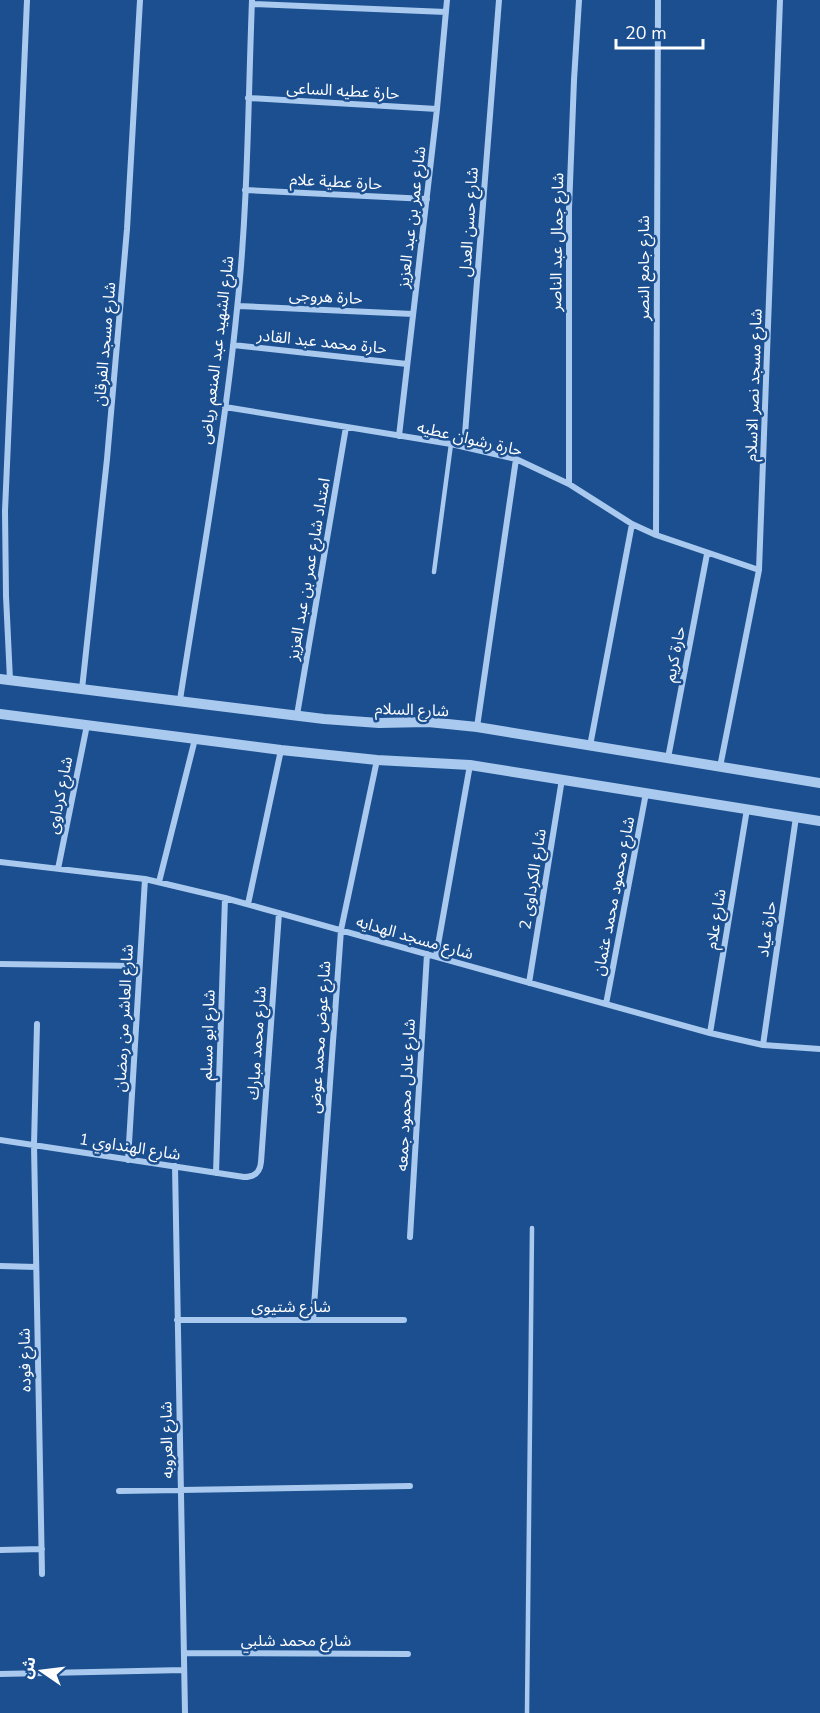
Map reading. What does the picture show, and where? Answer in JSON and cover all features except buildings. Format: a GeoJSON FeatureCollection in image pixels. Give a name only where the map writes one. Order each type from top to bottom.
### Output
{"type":"FeatureCollection","features":[{"type":"Feature","properties":{"kind":"street"},"geometry":{"type":"LineString","coordinates":[[5,679],[5,511],[27,0]]}},
{"type":"Feature","properties":{"kind":"street","name":"شارع مسجد الفرقان"},"geometry":{"type":"LineString","coordinates":[[82,689],[107,459],[127,229],[140,0]]}},
{"type":"Feature","properties":{"kind":"street","name":"شارع عمر بن عبد العزيز"},"geometry":{"type":"LineString","coordinates":[[399,436],[427,200],[447,0]]}},
{"type":"Feature","properties":{"kind":"street","name":"شارع حسن العدل"},"geometry":{"type":"LineString","coordinates":[[464,447],[499,0]]}},
{"type":"Feature","properties":{"kind":"street","name":"شارع جمال عبد الناصر"},"geometry":{"type":"LineString","coordinates":[[569,484],[569,210],[579,0]]}},
{"type":"Feature","properties":{"kind":"street","name":"شارع جامع النصر"},"geometry":{"type":"LineString","coordinates":[[656,535],[658,0]]}},
{"type":"Feature","properties":{"kind":"street","name":"شارع مسجد نصر الاسلام"},"geometry":{"type":"LineString","coordinates":[[720,767],[759,570],[780,0]]}},
{"type":"Feature","properties":{"kind":"street"},"geometry":{"type":"LineString","coordinates":[[252,2],[446,12]]}},
{"type":"Feature","properties":{"kind":"street","name":"شارع الشهيد عبد المنعم رياض"},"geometry":{"type":"LineString","coordinates":[[180,700],[225,407],[238,306],[252,2]]}},
{"type":"Feature","properties":{"kind":"street","name":"حارة عطيه الساعى"},"geometry":{"type":"LineString","coordinates":[[249,98],[437,109]]}},
{"type":"Feature","properties":{"kind":"street","name":"حارة عطية علام"},"geometry":{"type":"LineString","coordinates":[[245,190],[427,200]]}},
{"type":"Feature","properties":{"kind":"street","name":"حارة هروجى"},"geometry":{"type":"LineString","coordinates":[[238,306],[413,314]]}},
{"type":"Feature","properties":{"kind":"street","name":"حارة محمد عبد القادر"},"geometry":{"type":"LineString","coordinates":[[233,345],[407,364]]}},
{"type":"Feature","properties":{"kind":"street","name":"حارة رشوان عطيه"},"geometry":{"type":"LineString","coordinates":[[225,407],[451,444],[516,459],[569,484],[632,524],[656,535],[759,570]]}},
{"type":"Feature","properties":{"kind":"street","name":"امتداد شارع عمر بن عبد العزيز"},"geometry":{"type":"LineString","coordinates":[[297,715],[345,427]]}},
{"type":"Feature","properties":{"kind":"street"},"geometry":{"type":"LineString","coordinates":[[477,727],[516,459]]}},
{"type":"Feature","properties":{"kind":"street"},"geometry":{"type":"LineString","coordinates":[[590,746],[632,524]]}},
{"type":"Feature","properties":{"kind":"street","name":"حارة كريم"},"geometry":{"type":"LineString","coordinates":[[669,759],[707,554]]}},
{"type":"Feature","properties":{"kind":"street","name":"شارع السلام"},"geometry":{"type":"LineString","coordinates":[[5,679],[352,721],[428,722],[477,727],[820,783]]}},
{"type":"Feature","properties":{"kind":"street"},"geometry":{"type":"LineString","coordinates":[[0,714],[281,750],[376,760],[470,765],[820,821]]}},
{"type":"Feature","properties":{"kind":"street","name":"شارع كرداوى"},"geometry":{"type":"LineString","coordinates":[[58,869],[87,725]]}},
{"type":"Feature","properties":{"kind":"street"},"geometry":{"type":"LineString","coordinates":[[159,882],[195,739]]}},
{"type":"Feature","properties":{"kind":"street"},"geometry":{"type":"LineString","coordinates":[[248,904],[281,750]]}},
{"type":"Feature","properties":{"kind":"street","name":"شارع عوض محمد عوض"},"geometry":{"type":"LineString","coordinates":[[313,1320],[341,930],[376,760]]}},
{"type":"Feature","properties":{"kind":"street"},"geometry":{"type":"LineString","coordinates":[[436,956],[470,765]]}},
{"type":"Feature","properties":{"kind":"street","name":"شارع الكرداوى 2"},"geometry":{"type":"LineString","coordinates":[[529,983],[562,779]]}},
{"type":"Feature","properties":{"kind":"street","name":"شارع محمود محمد عثمان"},"geometry":{"type":"LineString","coordinates":[[606,1004],[646,792]]}},
{"type":"Feature","properties":{"kind":"street","name":"شارع علام"},"geometry":{"type":"LineString","coordinates":[[710,1033],[747,809]]}},
{"type":"Feature","properties":{"kind":"street","name":"حارة عياد"},"geometry":{"type":"LineString","coordinates":[[763,1045],[796,817]]}},
{"type":"Feature","properties":{"kind":"street","name":"شارع مسجد الهدايه"},"geometry":{"type":"LineString","coordinates":[[0,862],[159,882],[248,904],[710,1033],[763,1045],[820,1050]]}},
{"type":"Feature","properties":{"kind":"street","name":"شارع العاشر من رمضان"},"geometry":{"type":"LineString","coordinates":[[128,1160],[145,879]]}},
{"type":"Feature","properties":{"kind":"street","name":"شارع ابو مسلم"},"geometry":{"type":"LineString","coordinates":[[216,1173],[225,898]]}},
{"type":"Feature","properties":{"kind":"street","name":"شارع محمد مبارك"},"geometry":{"type":"LineString","coordinates":[[256,1174],[261,1162],[279,913]]}},
{"type":"Feature","properties":{"kind":"street","name":"شارع عادل محمود جمعه"},"geometry":{"type":"LineString","coordinates":[[410,1237],[427,954]]}},
{"type":"Feature","properties":{"kind":"street"},"geometry":{"type":"LineString","coordinates":[[0,964],[140,966]]}},
{"type":"Feature","properties":{"kind":"street","name":"شارع فوده"},"geometry":{"type":"LineString","coordinates":[[37,1024],[34,1145],[42,1574]]}},
{"type":"Feature","properties":{"kind":"street","name":"شارع الهنداوي 1"},"geometry":{"type":"LineString","coordinates":[[0,1140],[244,1177],[256,1174]]}},
{"type":"Feature","properties":{"kind":"street","name":"شارع العروبه"},"geometry":{"type":"LineString","coordinates":[[175,1166],[185,1713]]}},
{"type":"Feature","properties":{"kind":"street"},"geometry":{"type":"LineString","coordinates":[[0,1266],[36,1267]]}},
{"type":"Feature","properties":{"kind":"street","name":"شارع شتيوى"},"geometry":{"type":"LineString","coordinates":[[177,1320],[405,1320]]}},
{"type":"Feature","properties":{"kind":"street"},"geometry":{"type":"LineString","coordinates":[[119,1491],[410,1486]]}},
{"type":"Feature","properties":{"kind":"street"},"geometry":{"type":"LineString","coordinates":[[0,1550],[42,1549]]}},
{"type":"Feature","properties":{"kind":"street","name":"شارع محمد شلبي"},"geometry":{"type":"LineString","coordinates":[[184,1653],[408,1653]]}},
{"type":"Feature","properties":{"kind":"street"},"geometry":{"type":"LineString","coordinates":[[0,1674],[184,1670]]}},
{"type":"Feature","properties":{"kind":"lane"},"geometry":{"type":"LineString","coordinates":[[434,573],[451,444]]}},
{"type":"Feature","properties":{"kind":"lane"},"geometry":{"type":"LineString","coordinates":[[527,1713],[532,1228]]}}]}
